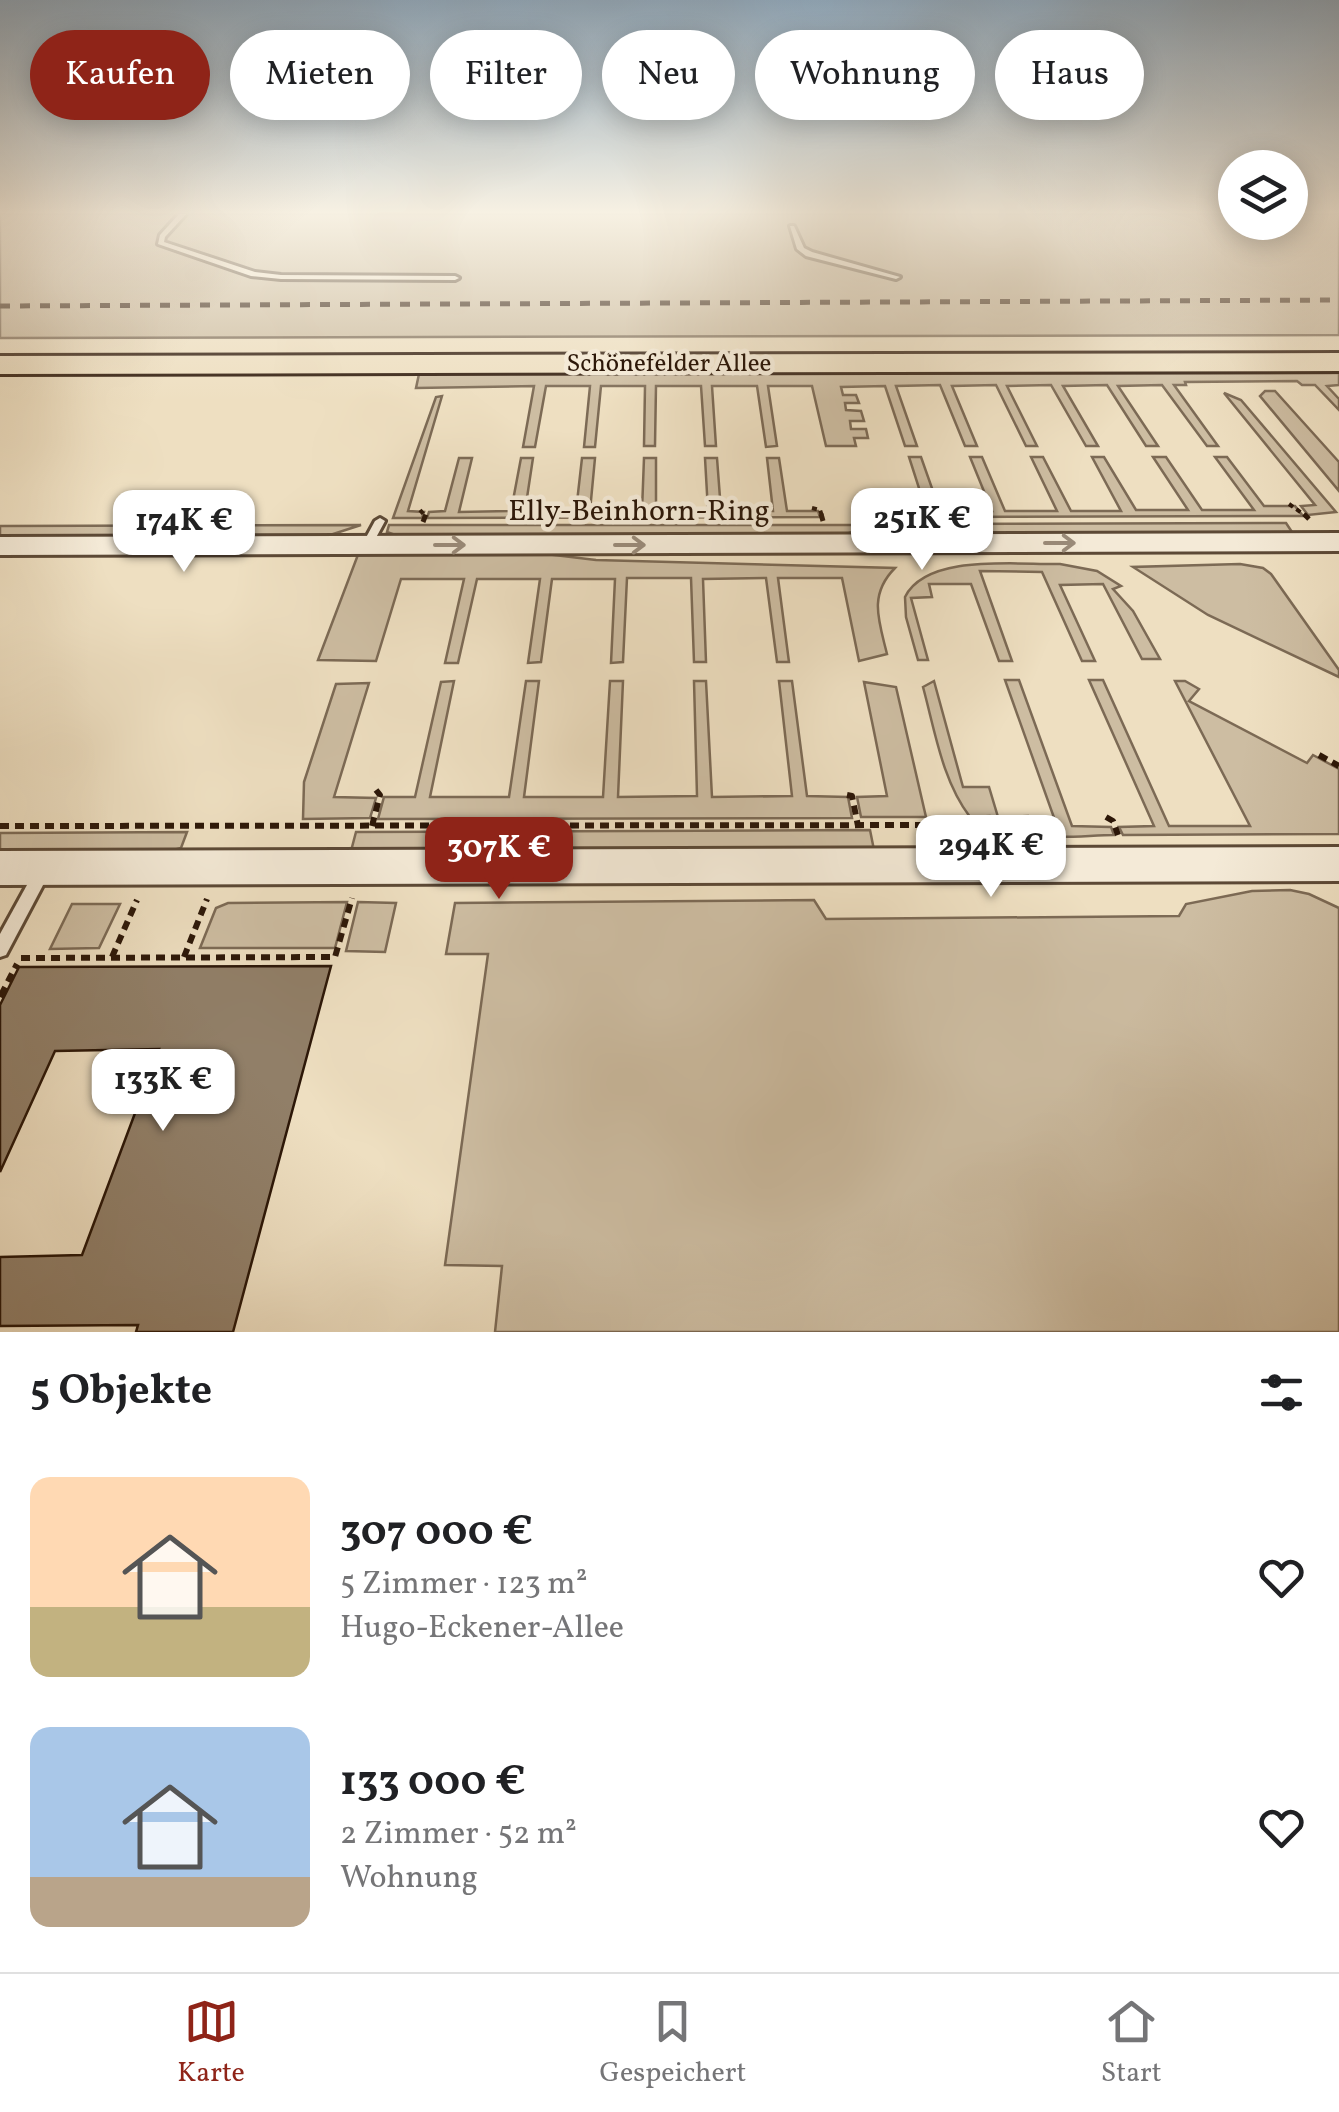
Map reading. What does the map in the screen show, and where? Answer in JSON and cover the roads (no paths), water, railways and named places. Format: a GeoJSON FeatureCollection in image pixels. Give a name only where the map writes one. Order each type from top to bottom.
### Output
{"type":"FeatureCollection","features":[{"type":"Feature","properties":{"kind":"highway","name":"Schönefelder Allee"},"geometry":{"type":"LineString","coordinates":[[0,346],[1339,344]]}},
{"type":"Feature","properties":{"kind":"highway","name":"Schönefelder Allee"},"geometry":{"type":"LineString","coordinates":[[0,365],[1339,362]]}},
{"type":"Feature","properties":{"kind":"street","name":"Elly-Beinhorn-Ring"},"geometry":{"type":"LineString","coordinates":[[0,546],[374,533],[870,532],[1339,542]]}},
{"type":"Feature","properties":{"kind":"street"},"geometry":{"type":"LineString","coordinates":[[0,868],[1339,864]]}},
{"type":"Feature","properties":{"kind":"lane"},"geometry":{"type":"LineString","coordinates":[[268,276],[455,278]]}},
{"type":"Feature","properties":{"kind":"lane"},"geometry":{"type":"LineString","coordinates":[[0,950],[44,868]]}},
{"type":"Feature","properties":{"kind":"railway"},"geometry":{"type":"LineString","coordinates":[[0,306],[1339,300]]}}]}
